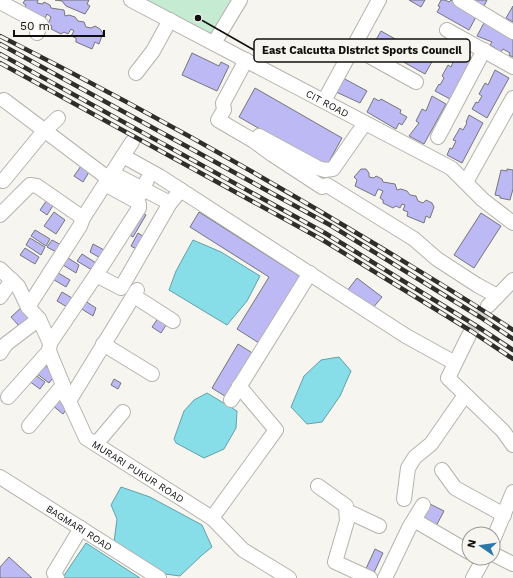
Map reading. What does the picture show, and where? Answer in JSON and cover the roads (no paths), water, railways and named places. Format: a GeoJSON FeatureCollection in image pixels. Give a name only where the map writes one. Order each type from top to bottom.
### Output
{"type":"FeatureCollection","features":[{"type":"Feature","properties":{"kind":"street","name":"CIT ROAD"},"geometry":{"type":"LineString","coordinates":[[132,0],[451,168],[483,200],[513,223]]}},
{"type":"Feature","properties":{"kind":"street"},"geometry":{"type":"LineString","coordinates":[[214,44],[240,0]]}},
{"type":"Feature","properties":{"kind":"street"},"geometry":{"type":"LineString","coordinates":[[324,101],[379,0]]}},
{"type":"Feature","properties":{"kind":"street"},"geometry":{"type":"LineString","coordinates":[[460,0],[513,32]]}},
{"type":"Feature","properties":{"kind":"street"},"geometry":{"type":"LineString","coordinates":[[0,2],[41,24],[37,33]]}},
{"type":"Feature","properties":{"kind":"street"},"geometry":{"type":"LineString","coordinates":[[136,73],[153,51],[170,20]]}},
{"type":"Feature","properties":{"kind":"street"},"geometry":{"type":"LineString","coordinates":[[447,30],[513,67]]}},
{"type":"Feature","properties":{"kind":"street"},"geometry":{"type":"LineString","coordinates":[[353,47],[416,82]]}},
{"type":"Feature","properties":{"kind":"street"},"geometry":{"type":"LineString","coordinates":[[438,137],[484,50]]}},
{"type":"Feature","properties":{"kind":"street"},"geometry":{"type":"LineString","coordinates":[[246,60],[223,103],[224,110],[218,120],[254,140],[273,155],[322,187],[327,185],[414,239],[437,258],[477,285],[503,293]]}},
{"type":"Feature","properties":{"kind":"street"},"geometry":{"type":"LineString","coordinates":[[466,182],[513,98]]}},
{"type":"Feature","properties":{"kind":"street"},"geometry":{"type":"LineString","coordinates":[[4,101],[109,178],[139,204],[139,208],[49,347],[8,397]]}},
{"type":"Feature","properties":{"kind":"street"},"geometry":{"type":"LineString","coordinates":[[19,195],[1,179],[44,131],[58,118]]}},
{"type":"Feature","properties":{"kind":"street"},"geometry":{"type":"LineString","coordinates":[[238,124],[318,168],[326,170],[333,169],[365,122]]}},
{"type":"Feature","properties":{"kind":"street"},"geometry":{"type":"LineString","coordinates":[[28,307],[132,142]]}},
{"type":"Feature","properties":{"kind":"street"},"geometry":{"type":"LineString","coordinates":[[123,156],[159,176],[406,336],[455,362]]}},
{"type":"Feature","properties":{"kind":"street"},"geometry":{"type":"LineString","coordinates":[[136,201],[147,180],[135,172],[140,165]]}},
{"type":"Feature","properties":{"kind":"street"},"geometry":{"type":"LineString","coordinates":[[109,178],[143,189],[170,203]]}},
{"type":"Feature","properties":{"kind":"street"},"geometry":{"type":"LineString","coordinates":[[0,215],[30,185],[37,186],[83,218]]}},
{"type":"Feature","properties":{"kind":"street"},"geometry":{"type":"LineString","coordinates":[[96,276],[121,288],[170,203],[180,190]]}},
{"type":"Feature","properties":{"kind":"street","name":"MURARI PUKUR ROAD"},"geometry":{"type":"LineString","coordinates":[[0,269],[18,286],[28,307],[39,319],[63,385],[61,389],[69,401],[86,438],[212,518],[243,550],[289,578]]}},
{"type":"Feature","properties":{"kind":"street"},"geometry":{"type":"LineString","coordinates":[[231,400],[310,273]]}},
{"type":"Feature","properties":{"kind":"street"},"geometry":{"type":"LineString","coordinates":[[0,297],[12,280]]}},
{"type":"Feature","properties":{"kind":"street"},"geometry":{"type":"LineString","coordinates":[[69,401],[136,293],[172,321]]}},
{"type":"Feature","properties":{"kind":"street"},"geometry":{"type":"LineString","coordinates":[[0,353],[6,344],[39,319]]}},
{"type":"Feature","properties":{"kind":"street"},"geometry":{"type":"LineString","coordinates":[[469,335],[448,378],[503,431],[513,445]]}},
{"type":"Feature","properties":{"kind":"street"},"geometry":{"type":"LineString","coordinates":[[103,344],[152,374]]}},
{"type":"Feature","properties":{"kind":"street"},"geometry":{"type":"LineString","coordinates":[[29,426],[63,385]]}},
{"type":"Feature","properties":{"kind":"street"},"geometry":{"type":"LineString","coordinates":[[212,518],[276,430],[239,386]]}},
{"type":"Feature","properties":{"kind":"street"},"geometry":{"type":"LineString","coordinates":[[404,499],[408,468],[415,457],[431,444],[466,394]]}},
{"type":"Feature","properties":{"kind":"street"},"geometry":{"type":"LineString","coordinates":[[96,444],[123,412]]}},
{"type":"Feature","properties":{"kind":"street"},"geometry":{"type":"LineString","coordinates":[[442,470],[455,488],[504,515]]}},
{"type":"Feature","properties":{"kind":"street","name":"BAGMARI ROAD"},"geometry":{"type":"LineString","coordinates":[[0,477],[159,578]]}},
{"type":"Feature","properties":{"kind":"street"},"geometry":{"type":"LineString","coordinates":[[318,486],[346,506],[347,521],[335,562],[370,578]]}},
{"type":"Feature","properties":{"kind":"street"},"geometry":{"type":"LineString","coordinates":[[499,526],[512,497]]}},
{"type":"Feature","properties":{"kind":"street"},"geometry":{"type":"LineString","coordinates":[[385,578],[423,505]]}},
{"type":"Feature","properties":{"kind":"street"},"geometry":{"type":"LineString","coordinates":[[347,512],[379,526]]}},
{"type":"Feature","properties":{"kind":"street"},"geometry":{"type":"LineString","coordinates":[[414,520],[461,547]]}},
{"type":"Feature","properties":{"kind":"street"},"geometry":{"type":"LineString","coordinates":[[57,578],[54,573],[81,528]]}},
{"type":"Feature","properties":{"kind":"street"},"geometry":{"type":"LineString","coordinates":[[501,561],[513,564]]}},
{"type":"Feature","properties":{"kind":"street"},"geometry":{"type":"LineString","coordinates":[[473,578],[480,566]]}},
{"type":"Feature","properties":{"kind":"water"},"geometry":{"type":"Polygon","coordinates":[[[193,240],[221,252],[260,276],[247,301],[227,325],[169,290],[176,271],[193,240]]]}},
{"type":"Feature","properties":{"kind":"water"},"geometry":{"type":"Polygon","coordinates":[[[339,357],[351,371],[340,396],[322,422],[307,424],[291,407],[304,376],[321,360],[339,357]]]}},
{"type":"Feature","properties":{"kind":"water"},"geometry":{"type":"Polygon","coordinates":[[[207,393],[237,411],[236,428],[224,449],[204,458],[176,443],[174,439],[184,411],[194,400],[207,393]]]}},
{"type":"Feature","properties":{"kind":"water"},"geometry":{"type":"Polygon","coordinates":[[[121,487],[150,497],[202,525],[212,547],[180,576],[165,574],[114,542],[117,519],[111,505],[121,487]]]}},
{"type":"Feature","properties":{"kind":"water"},"geometry":{"type":"Polygon","coordinates":[[[86,543],[140,578],[63,578],[86,543]]]}},
{"type":"Feature","properties":{"kind":"tunnel"},"geometry":{"type":"LineString","coordinates":[[469,335],[488,306]]}},
{"type":"Feature","properties":{"kind":"railway"},"geometry":{"type":"LineString","coordinates":[[0,36],[96,86],[239,164],[380,247],[464,298],[513,330]]}},
{"type":"Feature","properties":{"kind":"railway"},"geometry":{"type":"LineString","coordinates":[[0,44],[330,225],[480,317],[513,339]]}},
{"type":"Feature","properties":{"kind":"railway"},"geometry":{"type":"LineString","coordinates":[[0,54],[325,233],[513,350]]}},
{"type":"Feature","properties":{"kind":"railway"},"geometry":{"type":"LineString","coordinates":[[0,63],[321,239],[471,331],[513,359]]}},
{"type":"Feature","properties":{"kind":"place","name":"East Calcutta District Sports Council"},"geometry":{"type":"Point","coordinates":[198,18]}}]}
